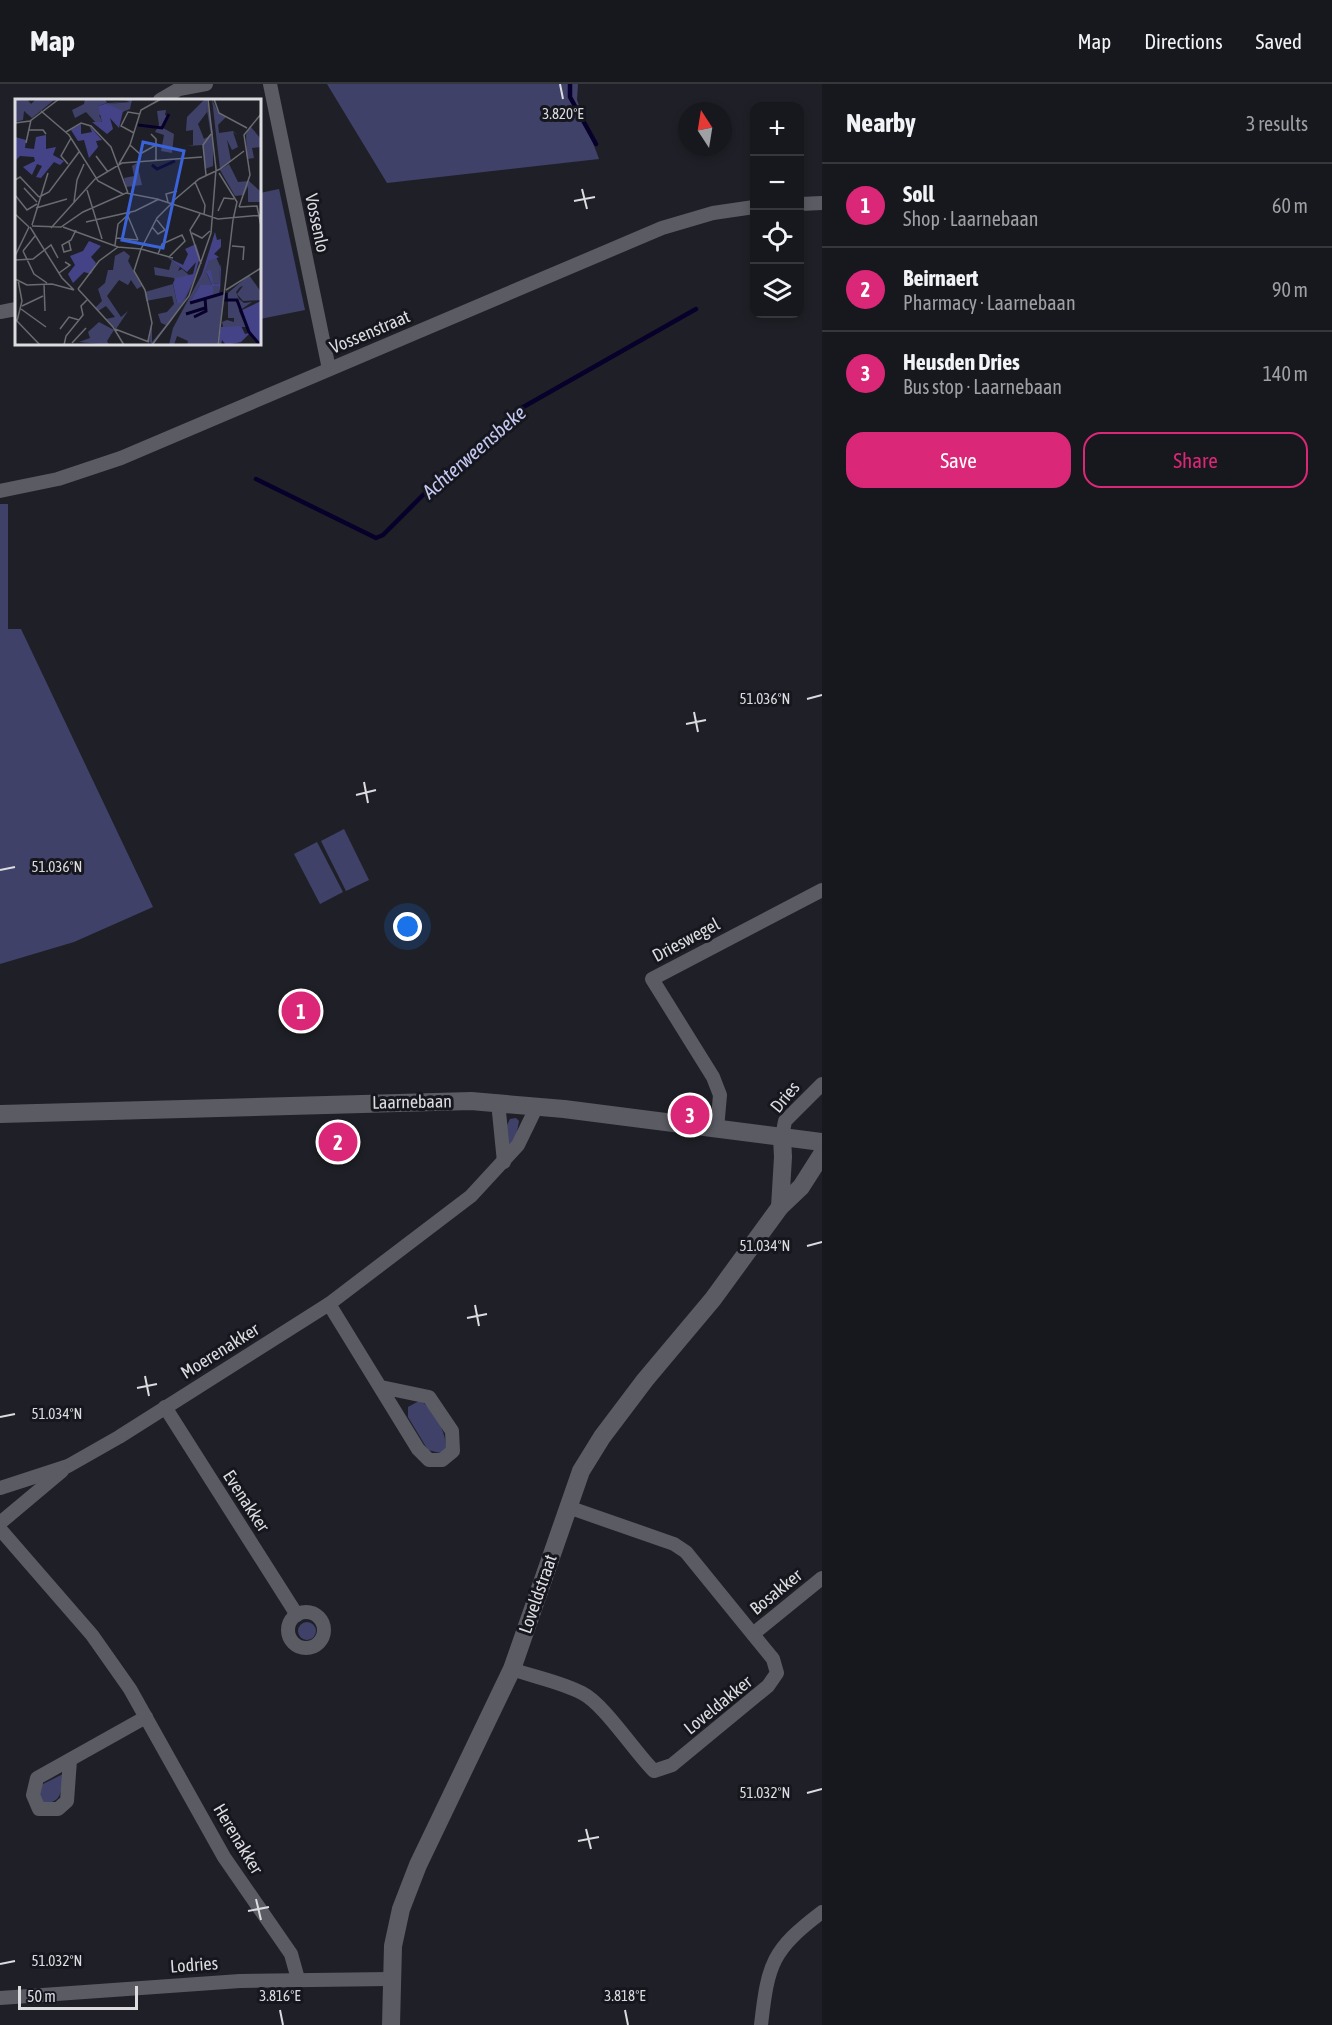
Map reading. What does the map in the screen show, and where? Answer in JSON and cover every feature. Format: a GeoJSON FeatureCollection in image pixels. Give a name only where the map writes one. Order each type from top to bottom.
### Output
{"type":"FeatureCollection","features":[{"type":"Feature","properties":{"kind":"street"},"geometry":{"type":"LineString","coordinates":[[161,99],[179,89],[206,84]]}},
{"type":"Feature","properties":{"kind":"street","name":"Vossenlo"},"geometry":{"type":"LineString","coordinates":[[270,84],[329,369]]}},
{"type":"Feature","properties":{"kind":"street"},"geometry":{"type":"LineString","coordinates":[[804,204],[822,203]]}},
{"type":"Feature","properties":{"kind":"street","name":"Vossenstraat"},"geometry":{"type":"LineString","coordinates":[[0,491],[58,480],[121,458],[625,242],[713,213],[750,208]]}},
{"type":"Feature","properties":{"kind":"street"},"geometry":{"type":"LineString","coordinates":[[0,312],[15,309]]}},
{"type":"Feature","properties":{"kind":"street","name":"Drieswegel"},"geometry":{"type":"LineString","coordinates":[[717,1129],[720,1095],[713,1077],[652,979],[822,890]]}},
{"type":"Feature","properties":{"kind":"street","name":"Dries"},"geometry":{"type":"LineString","coordinates":[[782,1137],[785,1121],[822,1084]]}},
{"type":"Feature","properties":{"kind":"street","name":"Laarnebaan"},"geometry":{"type":"LineString","coordinates":[[0,1114],[442,1101],[498,1102],[822,1142]]}},
{"type":"Feature","properties":{"kind":"street"},"geometry":{"type":"LineString","coordinates":[[498,1102],[504,1162]]}},
{"type":"Feature","properties":{"kind":"street","name":"Moerenakker"},"geometry":{"type":"LineString","coordinates":[[0,1488],[68,1466],[329,1305],[471,1196],[518,1145],[537,1106]]}},
{"type":"Feature","properties":{"kind":"street"},"geometry":{"type":"LineString","coordinates":[[780,1207],[782,1137]]}},
{"type":"Feature","properties":{"kind":"street","name":"Loveldstraat"},"geometry":{"type":"LineString","coordinates":[[391,2025],[390,1979],[393,1946],[401,1909],[418,1865],[512,1669],[581,1471],[602,1437],[645,1380],[713,1299],[780,1207],[801,1187],[822,1154]]}},
{"type":"Feature","properties":{"kind":"street"},"geometry":{"type":"LineString","coordinates":[[329,1305],[418,1449],[429,1460],[442,1460],[453,1451],[452,1431],[429,1396],[381,1387]]}},
{"type":"Feature","properties":{"kind":"street","name":"Evenakker"},"geometry":{"type":"LineString","coordinates":[[165,1407],[297,1615]]}},
{"type":"Feature","properties":{"kind":"street"},"geometry":{"type":"LineString","coordinates":[[0,1523],[68,1466]]}},
{"type":"Feature","properties":{"kind":"street","name":"Loveldakker"},"geometry":{"type":"LineString","coordinates":[[512,1669],[583,1693],[598,1706],[654,1771],[672,1765],[768,1686],[777,1673],[772,1659],[686,1552],[674,1544],[568,1507]]}},
{"type":"Feature","properties":{"kind":"street","name":"Herenakker"},"geometry":{"type":"LineString","coordinates":[[0,1529],[92,1635],[130,1689],[224,1857],[291,1954],[298,1979]]}},
{"type":"Feature","properties":{"kind":"street","name":"Bosakker"},"geometry":{"type":"LineString","coordinates":[[753,1634],[822,1578]]}},
{"type":"Feature","properties":{"kind":"street"},"geometry":{"type":"LineString","coordinates":[[70,1760],[146,1717]]}},
{"type":"Feature","properties":{"kind":"street"},"geometry":{"type":"LineString","coordinates":[[761,2025],[767,1976],[776,1956],[794,1933],[822,1912]]}},
{"type":"Feature","properties":{"kind":"street","name":"Lodries"},"geometry":{"type":"LineString","coordinates":[[0,1998],[180,1984],[298,1979],[390,1979]]}},
{"type":"Feature","properties":{"kind":"shaded area"},"geometry":{"type":"Polygon","coordinates":[[[327,84],[578,84],[577,100],[599,159],[387,183],[327,84]]]}},
{"type":"Feature","properties":{"kind":"shaded area"},"geometry":{"type":"Polygon","coordinates":[[[279,189],[305,310],[261,319],[261,193],[279,189]]]}},
{"type":"Feature","properties":{"kind":"shaded area"},"geometry":{"type":"Polygon","coordinates":[[[0,504],[8,504],[8,629],[21,629],[153,907],[74,942],[0,964],[0,504]]]}},
{"type":"Feature","properties":{"kind":"shaded area"},"geometry":{"type":"Polygon","coordinates":[[[344,829],[369,880],[346,891],[321,841],[344,829]]]}},
{"type":"Feature","properties":{"kind":"shaded area"},"geometry":{"type":"Polygon","coordinates":[[[317,842],[343,892],[320,904],[294,854],[317,842]]]}},
{"type":"Feature","properties":{"kind":"shaded area"},"geometry":{"type":"Polygon","coordinates":[[[516,1118],[519,1121],[516,1137],[507,1148],[506,1127],[510,1119],[516,1118]]]}},
{"type":"Feature","properties":{"kind":"shaded area"},"geometry":{"type":"Polygon","coordinates":[[[419,1401],[429,1408],[442,1428],[446,1449],[440,1453],[428,1450],[408,1417],[408,1407],[419,1401]]]}},
{"type":"Feature","properties":{"kind":"shaded area"},"geometry":{"type":"Polygon","coordinates":[[[303,1622],[311,1622],[316,1627],[314,1638],[303,1640],[298,1635],[298,1627],[303,1622]]]}},
{"type":"Feature","properties":{"kind":"shaded area"},"geometry":{"type":"Polygon","coordinates":[[[63,1774],[60,1795],[55,1801],[44,1803],[38,1797],[41,1785],[63,1774]]]}},
{"type":"Feature","properties":{"kind":"waterway","name":"Achterweensbeke"},"geometry":{"type":"LineString","coordinates":[[570,84],[570,97],[596,144]]}},
{"type":"Feature","properties":{"kind":"waterway","name":"Achterweensbeke"},"geometry":{"type":"LineString","coordinates":[[256,479],[376,538],[383,535],[433,485],[518,410],[696,309]]}},
{"type":"Feature","properties":{"kind":"place","name":"Soll"},"geometry":{"type":"Point","coordinates":[301,1011]}},
{"type":"Feature","properties":{"kind":"place","name":"Heusden Dries"},"geometry":{"type":"Point","coordinates":[690,1115]}},
{"type":"Feature","properties":{"kind":"place","name":"Beirnaert"},"geometry":{"type":"Point","coordinates":[338,1142]}}]}
